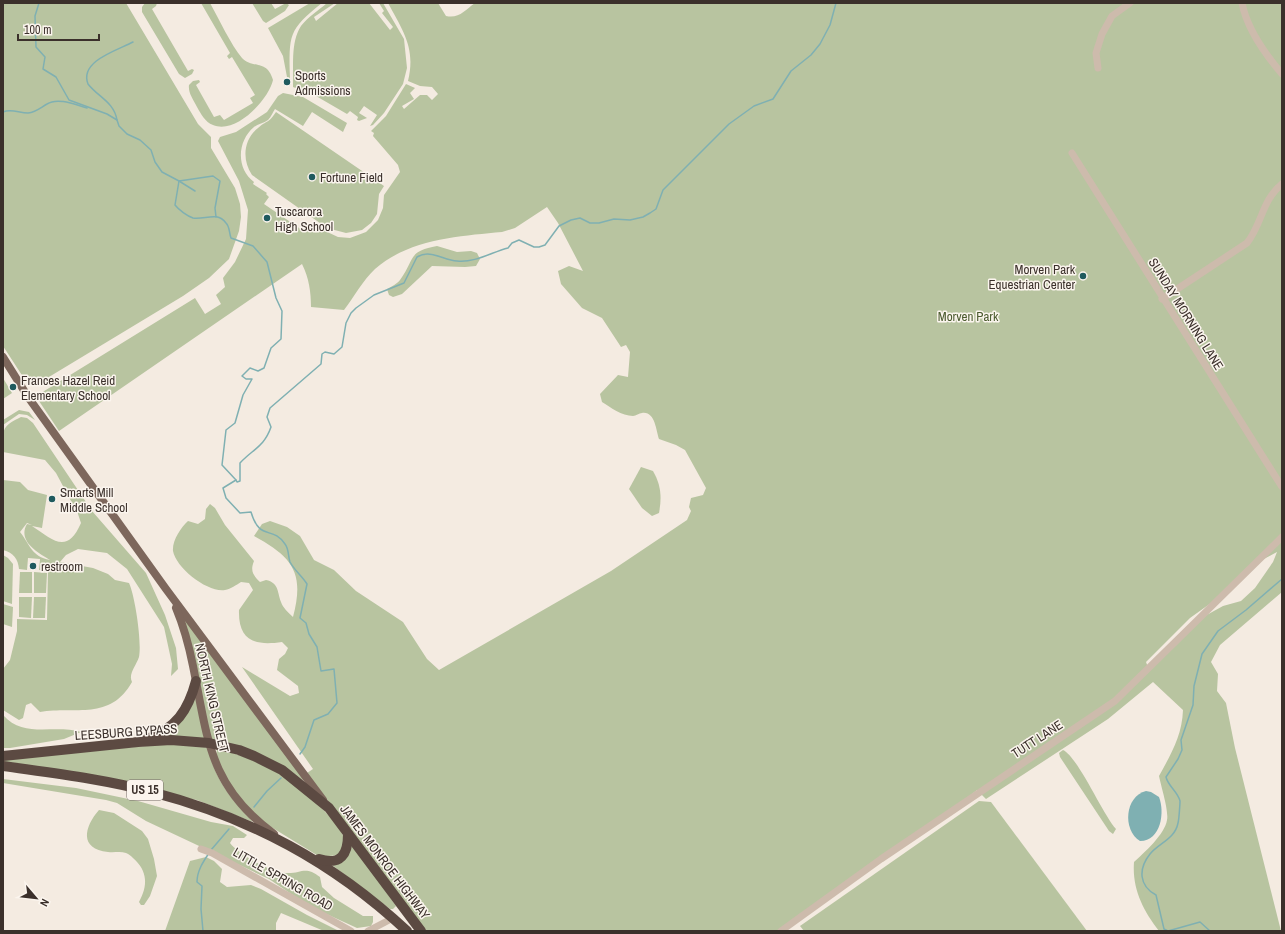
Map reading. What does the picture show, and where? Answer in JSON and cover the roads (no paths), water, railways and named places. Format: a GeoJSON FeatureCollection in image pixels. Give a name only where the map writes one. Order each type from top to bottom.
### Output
{"type":"FeatureCollection","features":[{"type":"Feature","properties":{"kind":"highway"},"geometry":{"type":"LineString","coordinates":[[138,742],[167,730],[178,719],[189,702],[196,681]]}},
{"type":"Feature","properties":{"kind":"highway","name":"LEESBURG BYPASS"},"geometry":{"type":"LineString","coordinates":[[3,756],[138,742],[191,741],[209,743],[240,750],[270,763],[297,780],[329,808]]}},
{"type":"Feature","properties":{"kind":"highway","name":"US 15"},"geometry":{"type":"LineString","coordinates":[[3,766],[152,792],[235,819],[280,839]]}},
{"type":"Feature","properties":{"kind":"highway","name":"JAMES MONROE HIGHWAY"},"geometry":{"type":"LineString","coordinates":[[329,808],[421,931]]}},
{"type":"Feature","properties":{"kind":"highway"},"geometry":{"type":"LineString","coordinates":[[311,857],[329,862],[339,859],[347,850],[348,834]]}},
{"type":"Feature","properties":{"kind":"highway","name":"JAMES MONROE HIGHWAY"},"geometry":{"type":"LineString","coordinates":[[280,839],[348,881],[408,931]]}},
{"type":"Feature","properties":{"kind":"highway"},"geometry":{"type":"LineString","coordinates":[[393,918],[400,912],[402,905]]}},
{"type":"Feature","properties":{"kind":"main road","name":"NORTH KING STREET"},"geometry":{"type":"LineString","coordinates":[[3,357],[28,397],[166,589],[329,808]]}},
{"type":"Feature","properties":{"kind":"main road","name":"NORTH KING STREET"},"geometry":{"type":"LineString","coordinates":[[166,589],[184,628],[209,743],[218,770],[236,799],[254,818],[280,839]]}},
{"type":"Feature","properties":{"kind":"street"},"geometry":{"type":"LineString","coordinates":[[1098,68],[1096,53],[1102,34],[1112,16],[1130,3]]}},
{"type":"Feature","properties":{"kind":"street"},"geometry":{"type":"LineString","coordinates":[[1242,3],[1244,16],[1250,28],[1282,74]]}},
{"type":"Feature","properties":{"kind":"street","name":"SUNDAY MORNING LANE"},"geometry":{"type":"LineString","coordinates":[[1072,153],[1162,299],[1282,487]]}},
{"type":"Feature","properties":{"kind":"street"},"geometry":{"type":"LineString","coordinates":[[1162,299],[1247,243],[1257,228],[1266,202],[1282,184]]}},
{"type":"Feature","properties":{"kind":"street","name":"TUTT LANE"},"geometry":{"type":"LineString","coordinates":[[781,931],[847,882],[1115,701],[1282,538]]}},
{"type":"Feature","properties":{"kind":"street","name":"LITTLE SPRING ROAD"},"geometry":{"type":"LineString","coordinates":[[207,851],[352,931]]}},
{"type":"Feature","properties":{"kind":"street"},"geometry":{"type":"LineString","coordinates":[[368,931],[393,918]]}},
{"type":"Feature","properties":{"kind":"water"},"geometry":{"type":"Polygon","coordinates":[[[1146,791],[1159,797],[1162,810],[1160,825],[1157,831],[1147,840],[1140,841],[1134,836],[1130,829],[1128,814],[1134,799],[1139,794],[1146,791]]]}},
{"type":"Feature","properties":{"kind":"waterway"},"geometry":{"type":"LineString","coordinates":[[39,3],[35,16],[36,47],[45,57],[43,69],[56,77],[69,100],[107,114],[117,120],[119,126],[127,134],[140,140],[151,150],[155,162],[162,172],[179,181],[175,205],[179,209],[193,218],[219,217],[228,226],[231,238],[253,246],[267,262],[276,298],[282,311],[281,339],[271,348],[264,368],[258,371],[250,368],[242,376],[246,379],[252,379],[243,395],[235,423],[226,430],[222,465],[236,480],[223,488],[226,498],[240,513],[251,512],[258,527],[280,538],[286,546],[290,562],[307,584],[300,618],[306,623],[309,634],[317,647],[321,671],[334,669],[337,703],[328,714],[314,720],[305,747],[300,754]]}},
{"type":"Feature","properties":{"kind":"waterway"},"geometry":{"type":"LineString","coordinates":[[236,480],[237,482],[240,481],[240,463],[262,443],[268,434],[271,427],[267,417],[270,408],[321,364],[322,354],[325,352],[334,354],[342,347],[346,323],[351,313],[374,295],[404,283],[417,257],[432,254],[452,260],[464,261],[483,257],[508,248],[512,243],[519,240],[534,247],[539,247],[545,245],[559,226],[571,220],[580,218],[590,223],[599,223],[614,219],[630,220],[643,217],[650,213],[656,209],[663,190],[729,124],[754,106],[773,99],[791,71],[811,55],[820,44],[830,25],[836,3]]}},
{"type":"Feature","properties":{"kind":"waterway"},"geometry":{"type":"LineString","coordinates":[[117,120],[113,109],[109,104],[88,84],[87,76],[89,69],[102,57],[133,42]]}},
{"type":"Feature","properties":{"kind":"waterway"},"geometry":{"type":"LineString","coordinates":[[3,112],[9,110],[28,113],[36,111],[47,104],[56,101],[67,102],[87,108]]}},
{"type":"Feature","properties":{"kind":"waterway"},"geometry":{"type":"LineString","coordinates":[[179,181],[213,176],[220,181],[215,208],[216,217]]}},
{"type":"Feature","properties":{"kind":"waterway"},"geometry":{"type":"LineString","coordinates":[[179,181],[195,191]]}},
{"type":"Feature","properties":{"kind":"waterway"},"geometry":{"type":"LineString","coordinates":[[1210,931],[1200,922],[1168,931],[1164,929],[1156,895],[1150,891],[1143,882],[1143,865],[1150,854],[1174,833],[1178,823],[1180,801],[1166,777],[1182,750],[1181,740],[1193,705],[1194,686],[1202,654],[1218,631],[1246,610],[1282,579]]}},
{"type":"Feature","properties":{"kind":"waterway"},"geometry":{"type":"LineString","coordinates":[[254,807],[267,791],[281,778]]}},
{"type":"Feature","properties":{"kind":"waterway"},"geometry":{"type":"LineString","coordinates":[[211,850],[229,829]]}},
{"type":"Feature","properties":{"kind":"waterway"},"geometry":{"type":"LineString","coordinates":[[203,931],[201,909],[202,886],[197,882],[197,878],[209,853]]}},
{"type":"Feature","properties":{"kind":"place","name":"Sports Admissions"},"geometry":{"type":"Point","coordinates":[287,82]}},
{"type":"Feature","properties":{"kind":"place","name":"Fortune Field"},"geometry":{"type":"Point","coordinates":[312,177]}},
{"type":"Feature","properties":{"kind":"place","name":"Tuscarora High School"},"geometry":{"type":"Point","coordinates":[267,218]}},
{"type":"Feature","properties":{"kind":"place","name":"Morven Park Equestrian Center"},"geometry":{"type":"Point","coordinates":[1083,276]}},
{"type":"Feature","properties":{"kind":"place","name":"Frances Hazel Reid Elementary School"},"geometry":{"type":"Point","coordinates":[13,387]}},
{"type":"Feature","properties":{"kind":"place","name":"Smarts Mill Middle School"},"geometry":{"type":"Point","coordinates":[52,499]}},
{"type":"Feature","properties":{"kind":"place","name":"restroom"},"geometry":{"type":"Point","coordinates":[33,566]}},
{"type":"Feature","properties":{"kind":"park label","name":"Morven Park"},"geometry":{"type":"Point","coordinates":[968,316]}}]}
